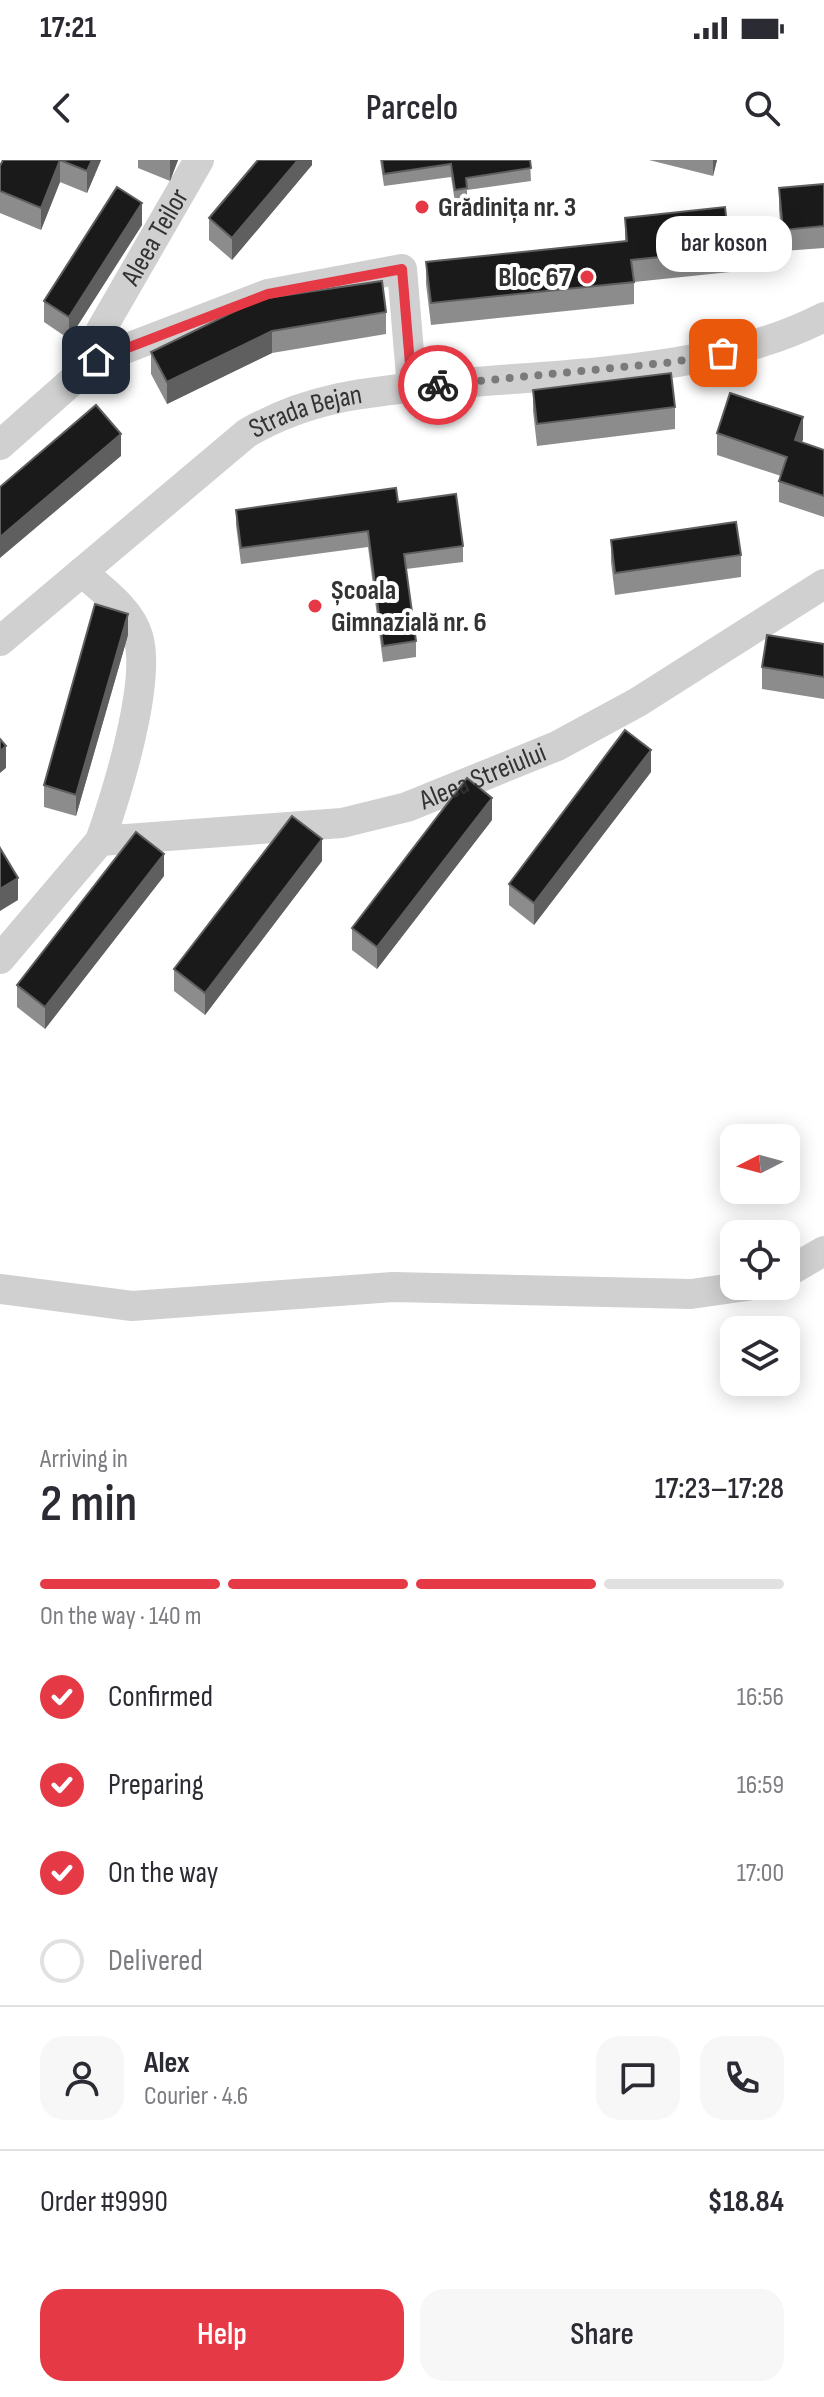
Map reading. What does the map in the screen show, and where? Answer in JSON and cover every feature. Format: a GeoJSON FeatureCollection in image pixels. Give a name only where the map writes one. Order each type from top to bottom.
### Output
{"type":"FeatureCollection","features":[{"type":"Feature","properties":{"kind":"street","name":"Aleea Teilor"},"geometry":{"type":"LineString","coordinates":[[96,360],[101,330],[199,160]]}},
{"type":"Feature","properties":{"kind":"street"},"geometry":{"type":"LineString","coordinates":[[0,445],[96,360],[268,294],[402,269],[412,388]]}},
{"type":"Feature","properties":{"kind":"street","name":"Strada Bejan"},"geometry":{"type":"LineString","coordinates":[[0,641],[247,433],[282,413],[316,401],[412,388],[674,362],[768,340],[824,317]]}},
{"type":"Feature","properties":{"kind":"street"},"geometry":{"type":"LineString","coordinates":[[0,959],[100,841],[120,786],[140,658],[138,637],[127,615],[82,572]]}},
{"type":"Feature","properties":{"kind":"street","name":"Aleea Streiului"},"geometry":{"type":"LineString","coordinates":[[100,841],[342,823],[407,807],[570,739],[638,702],[824,584]]}},
{"type":"Feature","properties":{"kind":"street"},"geometry":{"type":"LineString","coordinates":[[800,1265],[824,1251]]}},
{"type":"Feature","properties":{"kind":"street"},"geometry":{"type":"LineString","coordinates":[[0,1289],[132,1306],[393,1287],[691,1294],[720,1290]]}},
{"type":"Feature","properties":{"kind":"building"},"geometry":{"type":"Polygon","coordinates":[[[3,160],[60,160],[41,208],[0,191],[0,166],[3,160]]]}},
{"type":"Feature","properties":{"kind":"building"},"geometry":{"type":"Polygon","coordinates":[[[60,160],[92,160],[87,171],[60,160]]]}},
{"type":"Feature","properties":{"kind":"building"},"geometry":{"type":"Polygon","coordinates":[[[258,160],[298,160],[232,238],[209,218],[258,160]]]}},
{"type":"Feature","properties":{"kind":"building"},"geometry":{"type":"Polygon","coordinates":[[[382,160],[530,160],[531,168],[466,178],[467,188],[455,190],[451,164],[384,174],[382,160]]]}},
{"type":"Feature","properties":{"kind":"building"},"geometry":{"type":"Polygon","coordinates":[[[824,184],[824,226],[783,230],[779,188],[824,184]]]}},
{"type":"Feature","properties":{"kind":"building"},"geometry":{"type":"Polygon","coordinates":[[[117,187],[142,203],[69,317],[44,301],[117,187]]]}},
{"type":"Feature","properties":{"kind":"building"},"geometry":{"type":"Polygon","coordinates":[[[725,207],[730,250],[631,260],[634,282],[431,303],[426,262],[627,241],[625,218],[725,207]]]}},
{"type":"Feature","properties":{"kind":"building"},"geometry":{"type":"Polygon","coordinates":[[[382,281],[386,312],[272,331],[167,382],[151,352],[260,299],[382,281]]]}},
{"type":"Feature","properties":{"kind":"building"},"geometry":{"type":"Polygon","coordinates":[[[671,373],[675,407],[537,424],[533,390],[671,373]]]}},
{"type":"Feature","properties":{"kind":"building"},"geometry":{"type":"Polygon","coordinates":[[[730,393],[803,417],[795,440],[824,450],[824,496],[779,481],[787,457],[717,433],[730,393]]]}},
{"type":"Feature","properties":{"kind":"building"},"geometry":{"type":"Polygon","coordinates":[[[96,405],[121,434],[0,537],[0,487],[96,405]]]}},
{"type":"Feature","properties":{"kind":"building"},"geometry":{"type":"Polygon","coordinates":[[[396,488],[398,502],[456,494],[463,546],[404,554],[416,641],[383,646],[368,531],[241,548],[236,510],[396,488]]]}},
{"type":"Feature","properties":{"kind":"building"},"geometry":{"type":"Polygon","coordinates":[[[736,522],[741,555],[615,573],[611,540],[736,522]]]}},
{"type":"Feature","properties":{"kind":"building"},"geometry":{"type":"Polygon","coordinates":[[[95,604],[128,614],[76,795],[44,785],[95,604]]]}},
{"type":"Feature","properties":{"kind":"building"},"geometry":{"type":"Polygon","coordinates":[[[767,635],[824,644],[824,677],[762,667],[767,635]]]}},
{"type":"Feature","properties":{"kind":"building"},"geometry":{"type":"Polygon","coordinates":[[[625,730],[651,750],[534,903],[509,884],[625,730]]]}},
{"type":"Feature","properties":{"kind":"building"},"geometry":{"type":"Polygon","coordinates":[[[467,778],[492,798],[377,947],[352,928],[467,778]]]}},
{"type":"Feature","properties":{"kind":"building"},"geometry":{"type":"Polygon","coordinates":[[[292,816],[322,839],[205,993],[174,969],[292,816]]]}},
{"type":"Feature","properties":{"kind":"building"},"geometry":{"type":"Polygon","coordinates":[[[136,832],[164,854],[45,1007],[17,985],[136,832]]]}},
{"type":"Feature","properties":{"kind":"building"},"geometry":{"type":"Polygon","coordinates":[[[0,848],[18,878],[0,889],[0,848]]]}},
{"type":"Feature","properties":{"kind":"way so far"},"geometry":{"type":"LineString","coordinates":[[438,385],[674,362],[723,353]]}},
{"type":"Feature","properties":{"kind":"place","name":"Grădinița nr. 3"},"geometry":{"type":"Point","coordinates":[422,207]}},
{"type":"Feature","properties":{"kind":"place","name":"Bloc 67"},"geometry":{"type":"Point","coordinates":[587,277]}},
{"type":"Feature","properties":{"kind":"place","name":"bar koson"},"geometry":{"type":"Point","coordinates":[723,353]}},
{"type":"Feature","properties":{"kind":"place","name":"Școala Gimnazială nr. 6"},"geometry":{"type":"Point","coordinates":[315,606]}},
{"type":"Feature","properties":{"kind":"route"},"geometry":{"type":"LineString","coordinates":[[96,360],[268,294],[402,269],[412,388],[438,385]]}}]}
